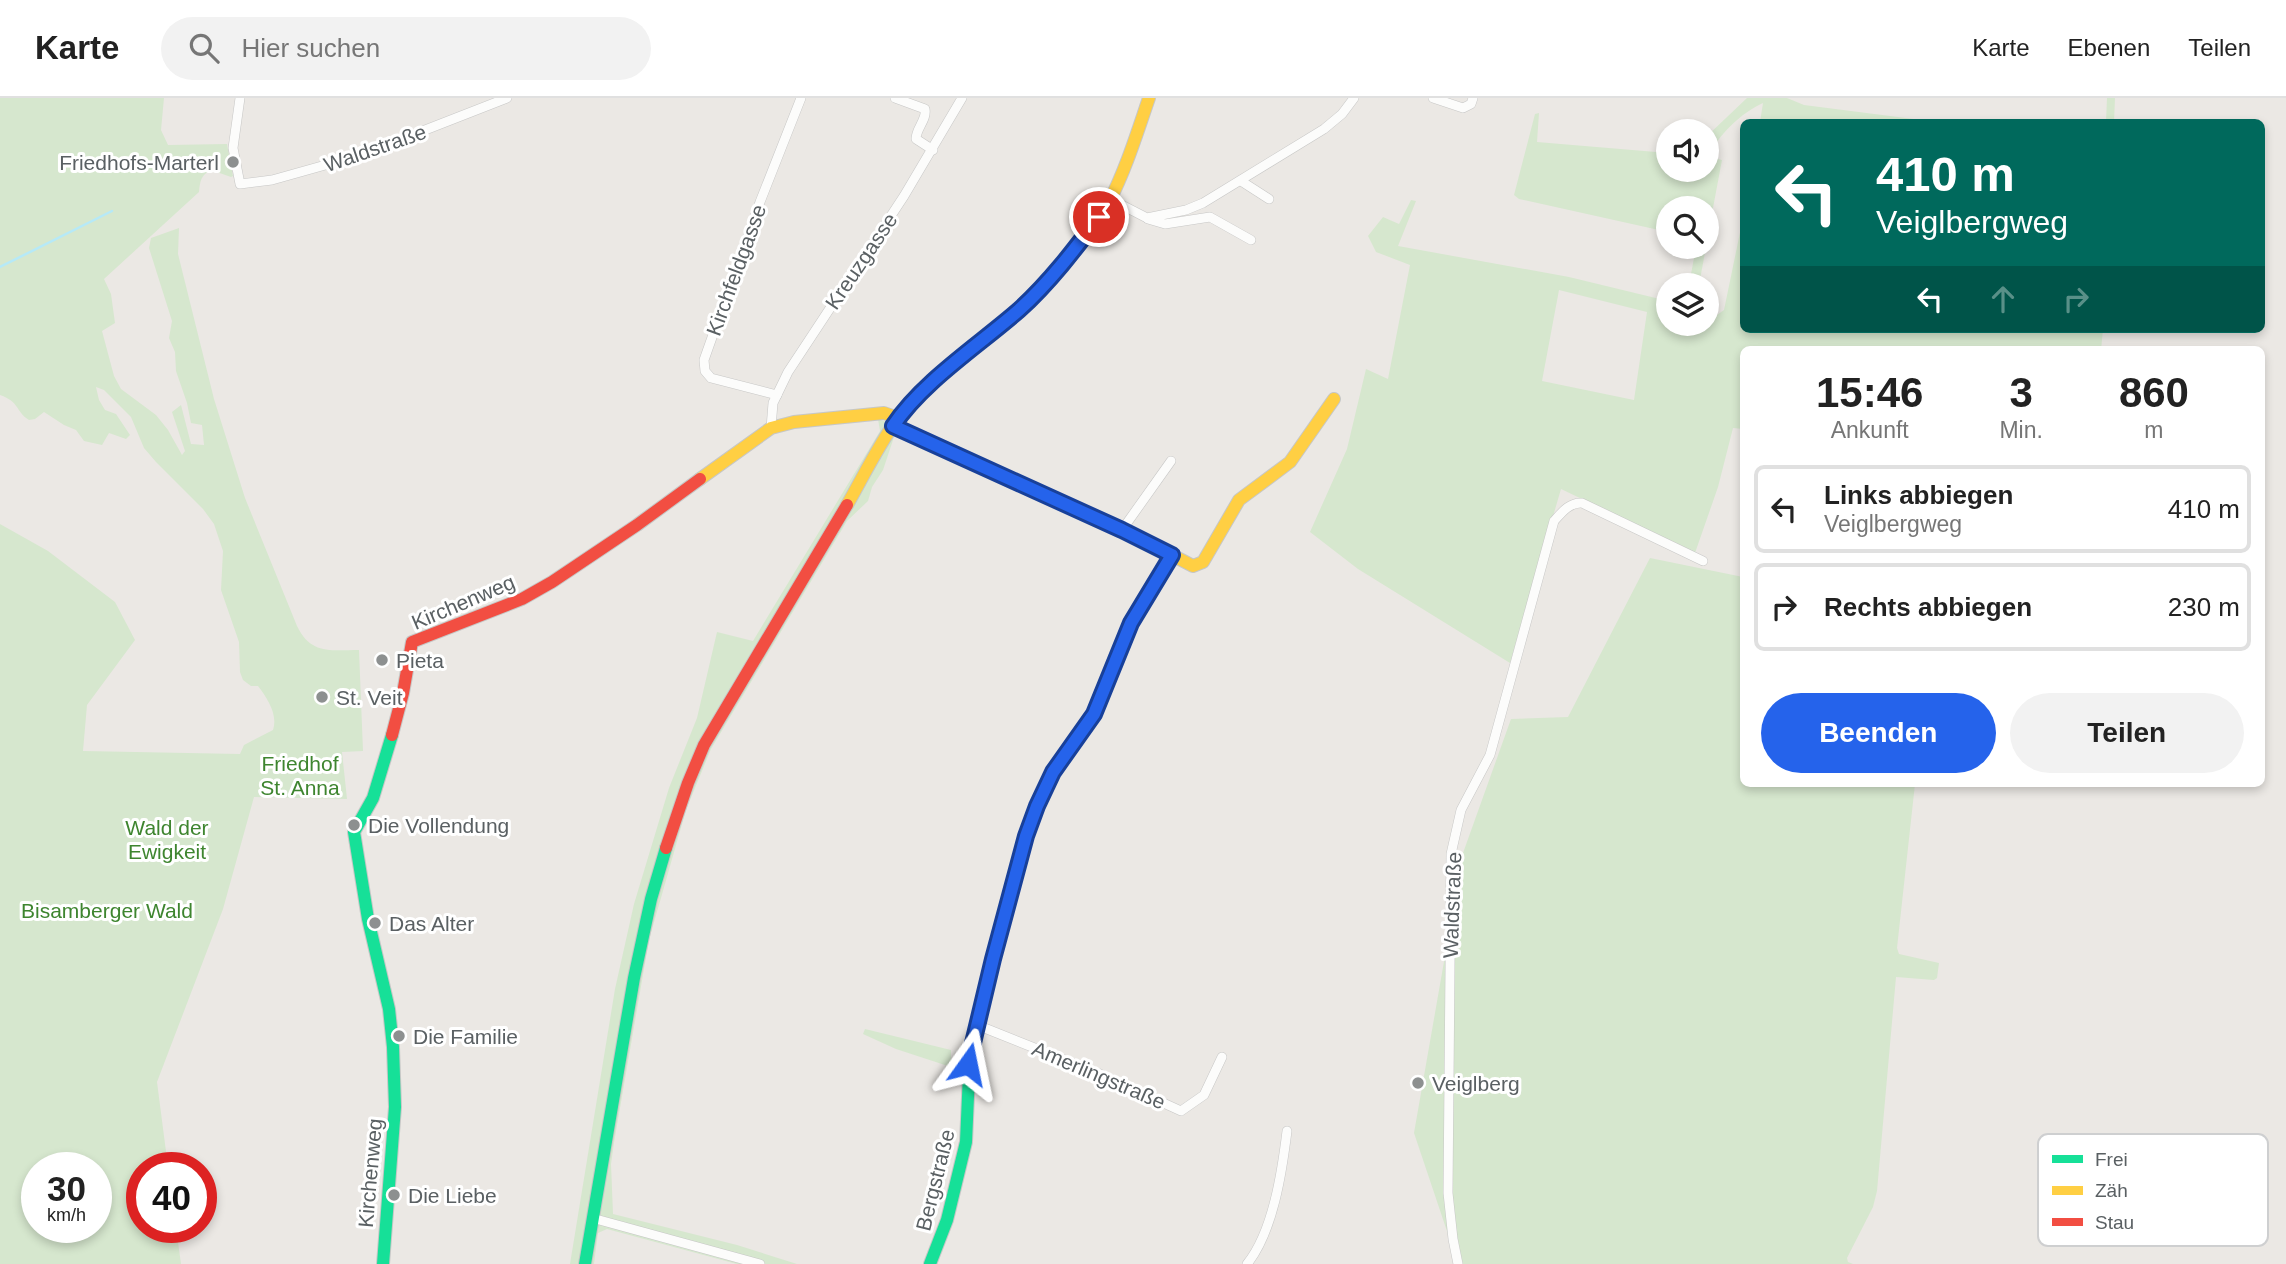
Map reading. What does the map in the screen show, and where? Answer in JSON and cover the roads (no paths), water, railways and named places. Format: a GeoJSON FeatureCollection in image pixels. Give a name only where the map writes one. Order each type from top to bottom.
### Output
{"type":"FeatureCollection","features":[{"type":"Feature","properties":{"kind":"street","name":"Waldstraße"},"geometry":{"type":"LineString","coordinates":[[240,98],[233,148],[240,184],[272,180],[361,155],[507,98]]}},
{"type":"Feature","properties":{"kind":"street","name":"Kirchfeldgasse"},"geometry":{"type":"LineString","coordinates":[[777,395],[711,378],[705,371],[704,360],[760,202],[801,98]]}},
{"type":"Feature","properties":{"kind":"street"},"geometry":{"type":"LineString","coordinates":[[895,98],[925,108],[916,139],[933,150]]}},
{"type":"Feature","properties":{"kind":"street","name":"Kreuzgasse"},"geometry":{"type":"LineString","coordinates":[[771,428],[770,416],[777,395],[798,356],[933,150],[962,98]]}},
{"type":"Feature","properties":{"kind":"street"},"geometry":{"type":"LineString","coordinates":[[585,1264],[637,957],[660,865],[687,783],[704,745],[896,422],[933,382],[1030,299],[1083,238],[1110,199],[1149,98]]}},
{"type":"Feature","properties":{"kind":"street"},"geometry":{"type":"LineString","coordinates":[[1147,218],[1192,208],[1241,181],[1337,119],[1354,98]]}},
{"type":"Feature","properties":{"kind":"street"},"geometry":{"type":"LineString","coordinates":[[1433,98],[1463,108],[1471,104],[1474,98]]}},
{"type":"Feature","properties":{"kind":"street"},"geometry":{"type":"LineString","coordinates":[[1241,181],[1269,200]]}},
{"type":"Feature","properties":{"kind":"street"},"geometry":{"type":"LineString","coordinates":[[1110,199],[1165,224],[1210,217],[1251,240]]}},
{"type":"Feature","properties":{"kind":"street"},"geometry":{"type":"LineString","coordinates":[[896,422],[1193,566],[1203,562],[1239,500],[1290,462],[1334,399]]}},
{"type":"Feature","properties":{"kind":"street","name":"Kirchenweg"},"geometry":{"type":"LineString","coordinates":[[383,1264],[395,1107],[393,1047],[389,1009],[368,919],[354,832],[373,798],[390,745],[412,642],[522,599],[552,582],[637,525],[771,428],[794,422],[884,414],[896,422]]}},
{"type":"Feature","properties":{"kind":"street"},"geometry":{"type":"LineString","coordinates":[[1122,530],[1171,461]]}},
{"type":"Feature","properties":{"kind":"street","name":"Waldstraße"},"geometry":{"type":"LineString","coordinates":[[1458,1264],[1448,1193],[1451,854],[1461,810],[1490,755],[1554,521],[1575,502],[1582,503],[1703,561]]}},
{"type":"Feature","properties":{"kind":"street","name":"Bergstraße"},"geometry":{"type":"LineString","coordinates":[[930,1264],[947,1220],[967,1142],[968,1064],[1024,843],[1053,772],[1094,714],[1131,623],[1172,555]]}},
{"type":"Feature","properties":{"kind":"street","name":"Amerlingstraße"},"geometry":{"type":"LineString","coordinates":[[977,1025],[1100,1074],[1181,1111],[1204,1095],[1222,1057]]}},
{"type":"Feature","properties":{"kind":"street"},"geometry":{"type":"LineString","coordinates":[[1247,1264],[1258,1250],[1281,1177],[1287,1131]]}},
{"type":"Feature","properties":{"kind":"street"},"geometry":{"type":"LineString","coordinates":[[592,1218],[760,1264]]}},
{"type":"Feature","properties":{"kind":"waterway"},"geometry":{"type":"LineString","coordinates":[[0,267],[112,211]]}},
{"type":"Feature","properties":{"kind":"place","name":"Friedhofs-Marterl"},"geometry":{"type":"Point","coordinates":[233,162]}},
{"type":"Feature","properties":{"kind":"place","name":"Pieta"},"geometry":{"type":"Point","coordinates":[382,660]}},
{"type":"Feature","properties":{"kind":"place","name":"St. Veit"},"geometry":{"type":"Point","coordinates":[322,697]}},
{"type":"Feature","properties":{"kind":"place","name":"Die Vollendung"},"geometry":{"type":"Point","coordinates":[354,825]}},
{"type":"Feature","properties":{"kind":"place","name":"Das Alter"},"geometry":{"type":"Point","coordinates":[375,923]}},
{"type":"Feature","properties":{"kind":"place","name":"Die Familie"},"geometry":{"type":"Point","coordinates":[399,1036]}},
{"type":"Feature","properties":{"kind":"place","name":"Veiglberg"},"geometry":{"type":"Point","coordinates":[1418,1083]}},
{"type":"Feature","properties":{"kind":"place","name":"Die Liebe"},"geometry":{"type":"Point","coordinates":[394,1195]}},
{"type":"Feature","properties":{"kind":"park label","name":"Friedhof St. Anna"},"geometry":{"type":"Point","coordinates":[300,775]}},
{"type":"Feature","properties":{"kind":"park label","name":"Wald der Ewigkeit"},"geometry":{"type":"Point","coordinates":[167,839]}},
{"type":"Feature","properties":{"kind":"park label","name":"Bisamberger Wald"},"geometry":{"type":"Point","coordinates":[107,910]}}]}
